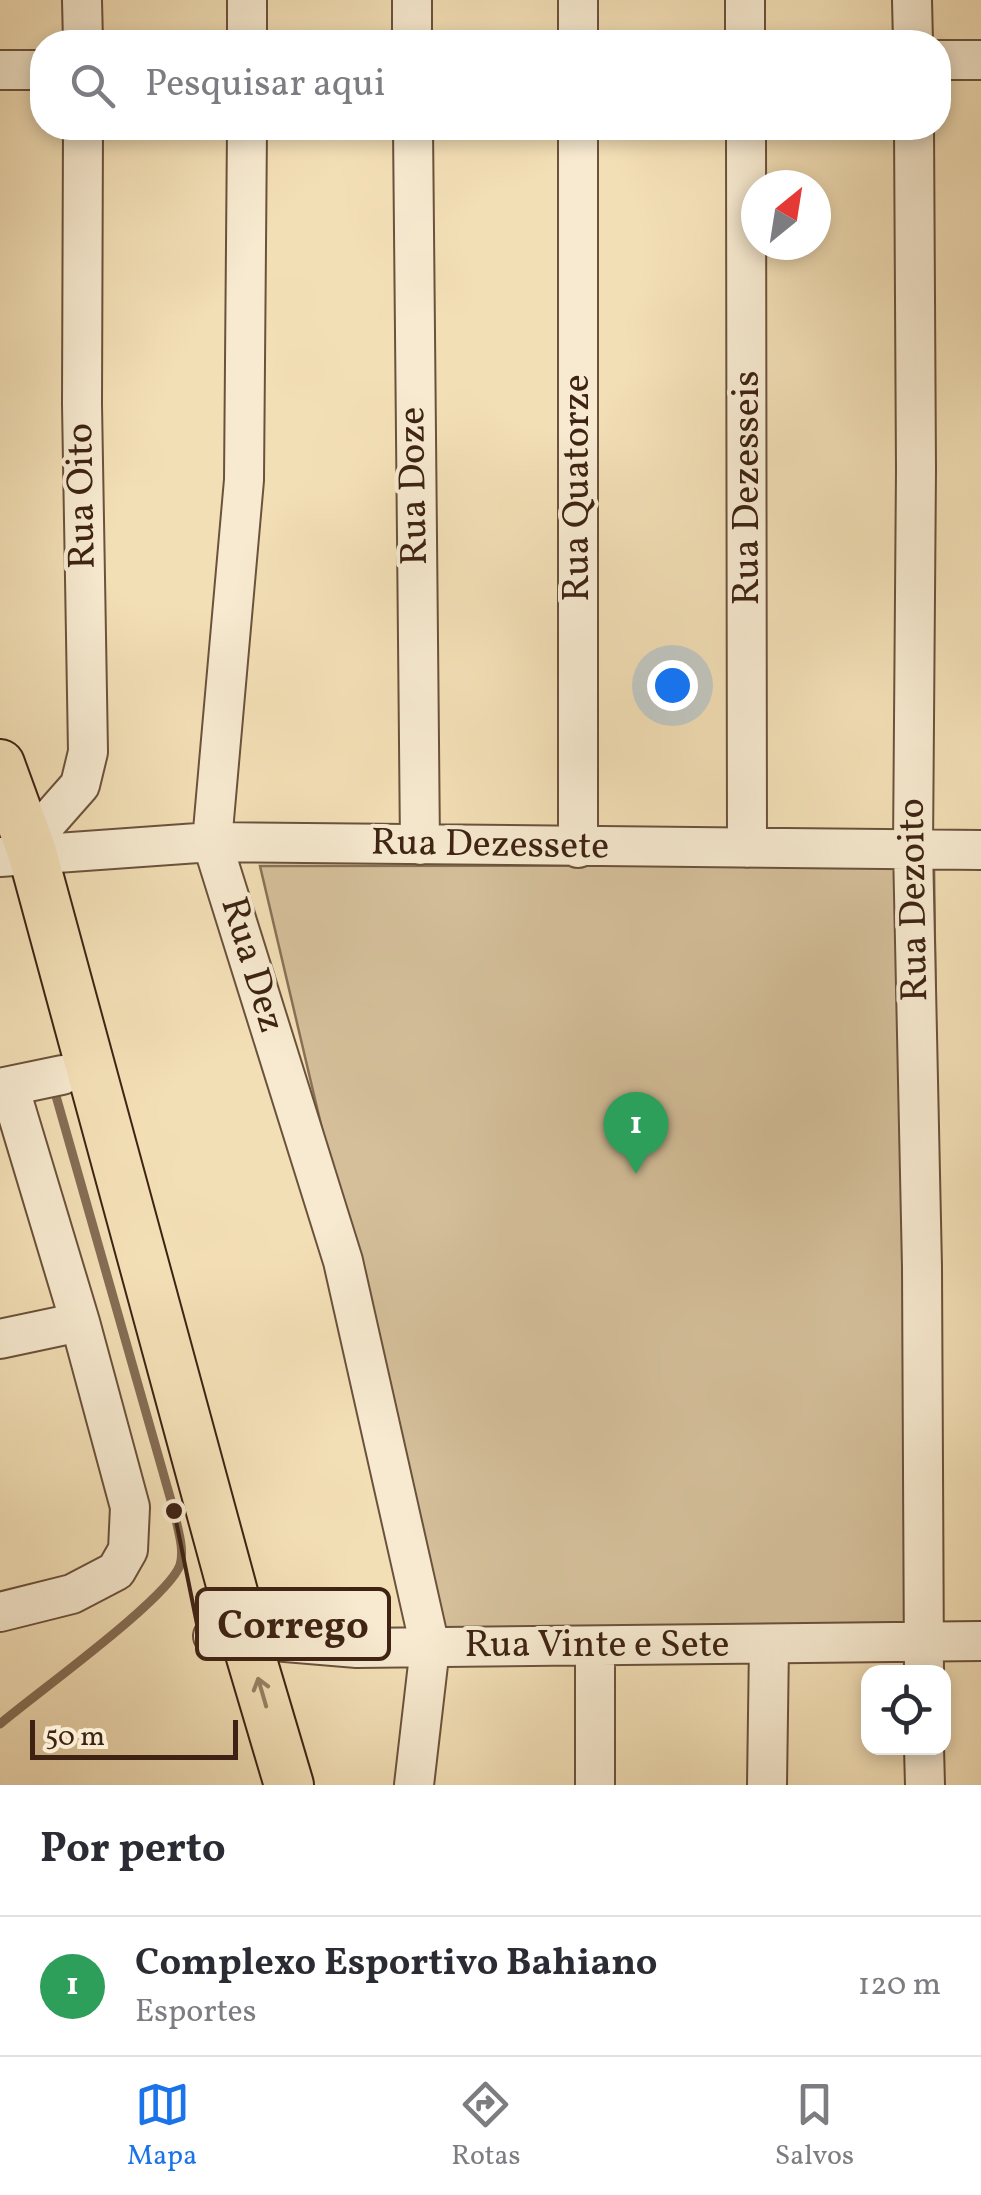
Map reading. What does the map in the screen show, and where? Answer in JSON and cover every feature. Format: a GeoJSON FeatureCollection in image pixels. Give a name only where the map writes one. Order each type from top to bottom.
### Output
{"type":"FeatureCollection","features":[{"type":"Feature","properties":{"kind":"main road"},"geometry":{"type":"LineString","coordinates":[[9,818],[62,1075],[229,1638],[289,1785]]}},
{"type":"Feature","properties":{"kind":"main road"},"geometry":{"type":"LineString","coordinates":[[9,818],[229,1638],[256,1785]]}},
{"type":"Feature","properties":{"kind":"street"},"geometry":{"type":"LineString","coordinates":[[82,0],[83,30]]}},
{"type":"Feature","properties":{"kind":"street"},"geometry":{"type":"LineString","coordinates":[[247,0],[248,30]]}},
{"type":"Feature","properties":{"kind":"street"},"geometry":{"type":"LineString","coordinates":[[412,0],[412,30]]}},
{"type":"Feature","properties":{"kind":"street"},"geometry":{"type":"LineString","coordinates":[[578,0],[578,30]]}},
{"type":"Feature","properties":{"kind":"street"},"geometry":{"type":"LineString","coordinates":[[745,0],[745,30]]}},
{"type":"Feature","properties":{"kind":"street"},"geometry":{"type":"LineString","coordinates":[[912,0],[913,30]]}},
{"type":"Feature","properties":{"kind":"street"},"geometry":{"type":"LineString","coordinates":[[951,60],[981,60]]}},
{"type":"Feature","properties":{"kind":"street"},"geometry":{"type":"LineString","coordinates":[[0,70],[30,70]]}},
{"type":"Feature","properties":{"kind":"street","name":"Rua Oito"},"geometry":{"type":"LineString","coordinates":[[9,818],[80,785],[88,752],[82,404],[83,140]]}},
{"type":"Feature","properties":{"kind":"street","name":"Rua Dez"},"geometry":{"type":"LineString","coordinates":[[247,140],[244,480],[212,842],[343,1261],[430,1647],[414,1785]]}},
{"type":"Feature","properties":{"kind":"street","name":"Rua Doze"},"geometry":{"type":"LineString","coordinates":[[412,140],[420,845]]}},
{"type":"Feature","properties":{"kind":"street","name":"Rua Quatorze"},"geometry":{"type":"LineString","coordinates":[[578,140],[578,848]]}},
{"type":"Feature","properties":{"kind":"street","name":"Rua Dezesseis"},"geometry":{"type":"LineString","coordinates":[[746,140],[747,848]]}},
{"type":"Feature","properties":{"kind":"street","name":"Rua Dezoito"},"geometry":{"type":"LineString","coordinates":[[914,140],[913,848],[922,1247],[924,1657]]}},
{"type":"Feature","properties":{"kind":"street","name":"Rua Dezessete"},"geometry":{"type":"LineString","coordinates":[[9,818],[212,842],[981,850]]}},
{"type":"Feature","properties":{"kind":"street"},"geometry":{"type":"LineString","coordinates":[[0,1612],[72,1594],[116,1572],[128,1550],[130,1507],[80,1322],[4,1087],[62,1075]]}},
{"type":"Feature","properties":{"kind":"street"},"geometry":{"type":"LineString","coordinates":[[0,1340],[80,1322]]}},
{"type":"Feature","properties":{"kind":"street","name":"Rua Vinte e Sete"},"geometry":{"type":"LineString","coordinates":[[229,1638],[357,1648],[769,1645],[924,1657],[981,1642]]}},
{"type":"Feature","properties":{"kind":"street"},"geometry":{"type":"LineString","coordinates":[[767,1785],[769,1645]]}},
{"type":"Feature","properties":{"kind":"street"},"geometry":{"type":"LineString","coordinates":[[595,1646],[595,1785]]}},
{"type":"Feature","properties":{"kind":"street"},"geometry":{"type":"LineString","coordinates":[[924,1755],[925,1785]]}},
{"type":"Feature","properties":{"kind":"shaded area"},"geometry":{"type":"Polygon","coordinates":[[[934,865],[943,1649],[447,1659],[260,866],[934,865]]]}},
{"type":"Feature","properties":{"kind":"waterway"},"geometry":{"type":"LineString","coordinates":[[0,1724],[152,1600],[170,1580],[181,1559],[174,1511],[54,1089]]}},
{"type":"Feature","properties":{"kind":"place","name":"Complexo Esportivo Bahiano"},"geometry":{"type":"Point","coordinates":[636,1174]}},
{"type":"Feature","properties":{"kind":"place","name":"Corrego"},"geometry":{"type":"Point","coordinates":[174,1511]}}]}
